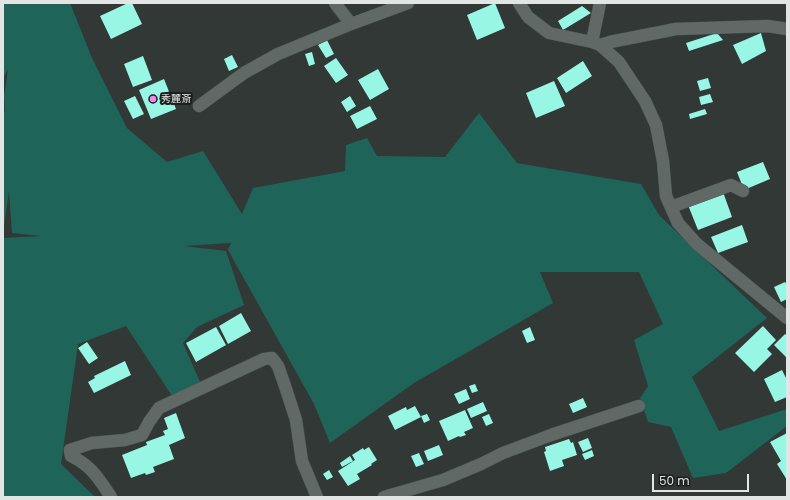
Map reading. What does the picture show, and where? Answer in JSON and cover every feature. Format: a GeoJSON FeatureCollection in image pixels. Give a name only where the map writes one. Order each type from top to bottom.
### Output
{"type":"FeatureCollection","features":[{"type":"Feature","properties":{"kind":"street"},"geometry":{"type":"LineString","coordinates":[[335,3],[351,24]]}},
{"type":"Feature","properties":{"kind":"street"},"geometry":{"type":"LineString","coordinates":[[199,106],[244,72],[278,54],[351,24],[408,3]]}},
{"type":"Feature","properties":{"kind":"street"},"geometry":{"type":"LineString","coordinates":[[519,3],[528,17],[549,33],[596,43],[610,42],[676,29],[768,26],[787,29]]}},
{"type":"Feature","properties":{"kind":"street"},"geometry":{"type":"LineString","coordinates":[[596,43],[600,3]]}},
{"type":"Feature","properties":{"kind":"street"},"geometry":{"type":"LineString","coordinates":[[596,43],[619,62],[645,101],[656,125],[663,161],[666,196],[678,223],[697,244],[787,318]]}},
{"type":"Feature","properties":{"kind":"street"},"geometry":{"type":"LineString","coordinates":[[671,208],[731,185],[743,191]]}},
{"type":"Feature","properties":{"kind":"street"},"geometry":{"type":"LineString","coordinates":[[111,497],[96,475],[82,461],[71,456],[70,450],[92,443],[125,440],[142,435],[148,422],[159,408],[268,357],[272,358],[278,366],[296,420],[302,462],[317,497]]}},
{"type":"Feature","properties":{"kind":"street"},"geometry":{"type":"LineString","coordinates":[[384,497],[443,480],[503,453],[551,434],[639,406]]}},
{"type":"Feature","properties":{"kind":"green space"},"geometry":{"type":"Polygon","coordinates":[[[3,3],[70,3],[92,58],[127,128],[167,162],[203,151],[242,214],[253,188],[345,171],[346,145],[367,138],[377,156],[445,157],[479,113],[517,163],[641,184],[659,215],[767,318],[692,377],[719,431],[787,409],[787,426],[726,473],[693,478],[671,427],[648,422],[640,398],[648,386],[634,340],[663,324],[639,272],[540,272],[553,303],[414,383],[330,443],[314,404],[228,250],[231,243],[184,246],[226,251],[244,305],[197,327],[183,343],[201,384],[174,399],[126,326],[78,344],[61,464],[95,497],[3,497],[3,238],[41,236],[12,233],[9,191],[3,233],[3,109],[5,113],[4,96],[8,70],[3,78],[3,3]]]}},
{"type":"Feature","properties":{"kind":"building"},"geometry":{"type":"Polygon","coordinates":[[[128,3],[132,3],[142,24],[111,39],[100,16],[128,3]]]}},
{"type":"Feature","properties":{"kind":"building"},"geometry":{"type":"Polygon","coordinates":[[[495,3],[505,28],[477,40],[467,15],[495,3]]]}},
{"type":"Feature","properties":{"kind":"building"},"geometry":{"type":"Polygon","coordinates":[[[582,6],[591,13],[563,30],[558,21],[582,6]]]}},
{"type":"Feature","properties":{"kind":"building"},"geometry":{"type":"Polygon","coordinates":[[[717,33],[723,40],[689,51],[686,43],[717,33]]]}},
{"type":"Feature","properties":{"kind":"building"},"geometry":{"type":"Polygon","coordinates":[[[761,33],[766,51],[742,64],[733,45],[761,33]]]}},
{"type":"Feature","properties":{"kind":"building"},"geometry":{"type":"Polygon","coordinates":[[[327,40],[334,54],[326,58],[318,45],[327,40]]]}},
{"type":"Feature","properties":{"kind":"building"},"geometry":{"type":"Polygon","coordinates":[[[312,52],[315,64],[309,66],[305,54],[312,52]]]}},
{"type":"Feature","properties":{"kind":"building"},"geometry":{"type":"Polygon","coordinates":[[[232,55],[238,67],[229,71],[224,59],[232,55]]]}},
{"type":"Feature","properties":{"kind":"building"},"geometry":{"type":"Polygon","coordinates":[[[143,56],[152,80],[133,87],[124,64],[143,56]]]}},
{"type":"Feature","properties":{"kind":"building"},"geometry":{"type":"Polygon","coordinates":[[[336,58],[348,75],[336,83],[324,66],[336,58]]]}},
{"type":"Feature","properties":{"kind":"building"},"geometry":{"type":"Polygon","coordinates":[[[583,61],[592,76],[566,93],[557,78],[583,61]]]}},
{"type":"Feature","properties":{"kind":"building"},"geometry":{"type":"Polygon","coordinates":[[[378,69],[389,89],[370,100],[358,80],[378,69]]]}},
{"type":"Feature","properties":{"kind":"building"},"geometry":{"type":"Polygon","coordinates":[[[708,78],[711,88],[700,91],[697,81],[708,78]]]}},
{"type":"Feature","properties":{"kind":"building"},"geometry":{"type":"Polygon","coordinates":[[[164,79],[176,109],[151,119],[139,90],[164,79]]]}},
{"type":"Feature","properties":{"kind":"building"},"geometry":{"type":"Polygon","coordinates":[[[554,81],[565,106],[536,118],[526,93],[554,81]]]}},
{"type":"Feature","properties":{"kind":"building"},"geometry":{"type":"Polygon","coordinates":[[[710,94],[713,102],[701,105],[699,97],[710,94]]]}},
{"type":"Feature","properties":{"kind":"building"},"geometry":{"type":"Polygon","coordinates":[[[135,96],[144,114],[133,119],[124,101],[135,96]]]}},
{"type":"Feature","properties":{"kind":"building"},"geometry":{"type":"Polygon","coordinates":[[[350,96],[356,106],[347,112],[341,102],[350,96]]]}},
{"type":"Feature","properties":{"kind":"building"},"geometry":{"type":"Polygon","coordinates":[[[370,106],[377,119],[357,129],[350,116],[370,106]]]}},
{"type":"Feature","properties":{"kind":"building"},"geometry":{"type":"Polygon","coordinates":[[[705,109],[707,114],[690,119],[689,114],[705,109]]]}},
{"type":"Feature","properties":{"kind":"building"},"geometry":{"type":"Polygon","coordinates":[[[763,162],[770,179],[744,190],[737,172],[763,162]]]}},
{"type":"Feature","properties":{"kind":"building"},"geometry":{"type":"Polygon","coordinates":[[[723,192],[732,217],[698,230],[688,205],[723,192]]]}},
{"type":"Feature","properties":{"kind":"building"},"geometry":{"type":"Polygon","coordinates":[[[742,225],[748,242],[718,253],[711,237],[742,225]]]}},
{"type":"Feature","properties":{"kind":"building"},"geometry":{"type":"Polygon","coordinates":[[[785,282],[787,285],[787,299],[781,302],[774,287],[785,282]]]}},
{"type":"Feature","properties":{"kind":"building"},"geometry":{"type":"Polygon","coordinates":[[[241,313],[251,331],[228,344],[219,326],[241,313]]]}},
{"type":"Feature","properties":{"kind":"building"},"geometry":{"type":"Polygon","coordinates":[[[763,326],[776,340],[767,349],[772,354],[754,372],[735,353],[763,326]]]}},
{"type":"Feature","properties":{"kind":"building"},"geometry":{"type":"Polygon","coordinates":[[[216,327],[226,345],[196,362],[186,343],[216,327]]]}},
{"type":"Feature","properties":{"kind":"building"},"geometry":{"type":"Polygon","coordinates":[[[530,327],[535,340],[527,343],[522,331],[530,327]]]}},
{"type":"Feature","properties":{"kind":"building"},"geometry":{"type":"Polygon","coordinates":[[[785,334],[787,336],[787,358],[774,345],[785,334]]]}},
{"type":"Feature","properties":{"kind":"building"},"geometry":{"type":"Polygon","coordinates":[[[87,342],[98,358],[89,364],[78,348],[87,342]]]}},
{"type":"Feature","properties":{"kind":"building"},"geometry":{"type":"Polygon","coordinates":[[[125,361],[131,375],[94,393],[88,382],[95,378],[94,376],[125,361]]]}},
{"type":"Feature","properties":{"kind":"building"},"geometry":{"type":"Polygon","coordinates":[[[782,370],[787,380],[787,397],[775,402],[764,379],[782,370]]]}},
{"type":"Feature","properties":{"kind":"building"},"geometry":{"type":"Polygon","coordinates":[[[475,384],[478,391],[472,393],[469,386],[475,384]]]}},
{"type":"Feature","properties":{"kind":"building"},"geometry":{"type":"Polygon","coordinates":[[[466,389],[470,399],[459,404],[454,394],[466,389]]]}},
{"type":"Feature","properties":{"kind":"building"},"geometry":{"type":"Polygon","coordinates":[[[583,398],[587,407],[573,413],[569,404],[583,398]]]}},
{"type":"Feature","properties":{"kind":"building"},"geometry":{"type":"Polygon","coordinates":[[[483,402],[487,411],[471,418],[467,409],[483,402]]]}},
{"type":"Feature","properties":{"kind":"building"},"geometry":{"type":"Polygon","coordinates":[[[415,406],[421,417],[395,430],[388,416],[406,407],[407,410],[415,406]]]}},
{"type":"Feature","properties":{"kind":"building"},"geometry":{"type":"Polygon","coordinates":[[[465,410],[473,428],[464,432],[466,435],[459,436],[448,441],[439,421],[465,410]]]}},
{"type":"Feature","properties":{"kind":"building"},"geometry":{"type":"Polygon","coordinates":[[[176,413],[185,438],[169,445],[174,459],[153,467],[155,472],[146,475],[145,473],[131,478],[122,455],[147,445],[146,442],[165,435],[163,431],[168,429],[164,418],[176,413]]]}},
{"type":"Feature","properties":{"kind":"building"},"geometry":{"type":"Polygon","coordinates":[[[427,414],[430,420],[424,423],[421,416],[427,414]]]}},
{"type":"Feature","properties":{"kind":"building"},"geometry":{"type":"Polygon","coordinates":[[[489,414],[493,423],[486,426],[482,417],[489,414]]]}},
{"type":"Feature","properties":{"kind":"building"},"geometry":{"type":"Polygon","coordinates":[[[787,433],[787,480],[777,464],[781,461],[770,442],[787,433]]]}},
{"type":"Feature","properties":{"kind":"building"},"geometry":{"type":"Polygon","coordinates":[[[588,438],[592,448],[583,452],[578,442],[588,438]]]}},
{"type":"Feature","properties":{"kind":"building"},"geometry":{"type":"Polygon","coordinates":[[[569,439],[571,443],[573,442],[577,455],[562,460],[564,466],[550,471],[544,452],[546,451],[545,447],[569,439]]]}},
{"type":"Feature","properties":{"kind":"building"},"geometry":{"type":"Polygon","coordinates":[[[439,445],[443,455],[428,461],[424,451],[439,445]]]}},
{"type":"Feature","properties":{"kind":"building"},"geometry":{"type":"Polygon","coordinates":[[[369,447],[377,460],[371,464],[372,465],[357,474],[360,479],[348,486],[338,471],[355,460],[352,455],[363,448],[364,450],[369,447]]]}},
{"type":"Feature","properties":{"kind":"building"},"geometry":{"type":"Polygon","coordinates":[[[592,450],[594,456],[585,460],[582,454],[592,450]]]}},
{"type":"Feature","properties":{"kind":"building"},"geometry":{"type":"Polygon","coordinates":[[[419,453],[424,464],[416,467],[411,456],[419,453]]]}},
{"type":"Feature","properties":{"kind":"building"},"geometry":{"type":"Polygon","coordinates":[[[350,456],[353,461],[342,467],[340,463],[350,456]]]}},
{"type":"Feature","properties":{"kind":"building"},"geometry":{"type":"Polygon","coordinates":[[[329,470],[333,477],[327,480],[323,474],[329,470]]]}},
{"type":"Feature","properties":{"kind":"place","name":"秀麓斎"},"geometry":{"type":"Point","coordinates":[153,99]}}]}
